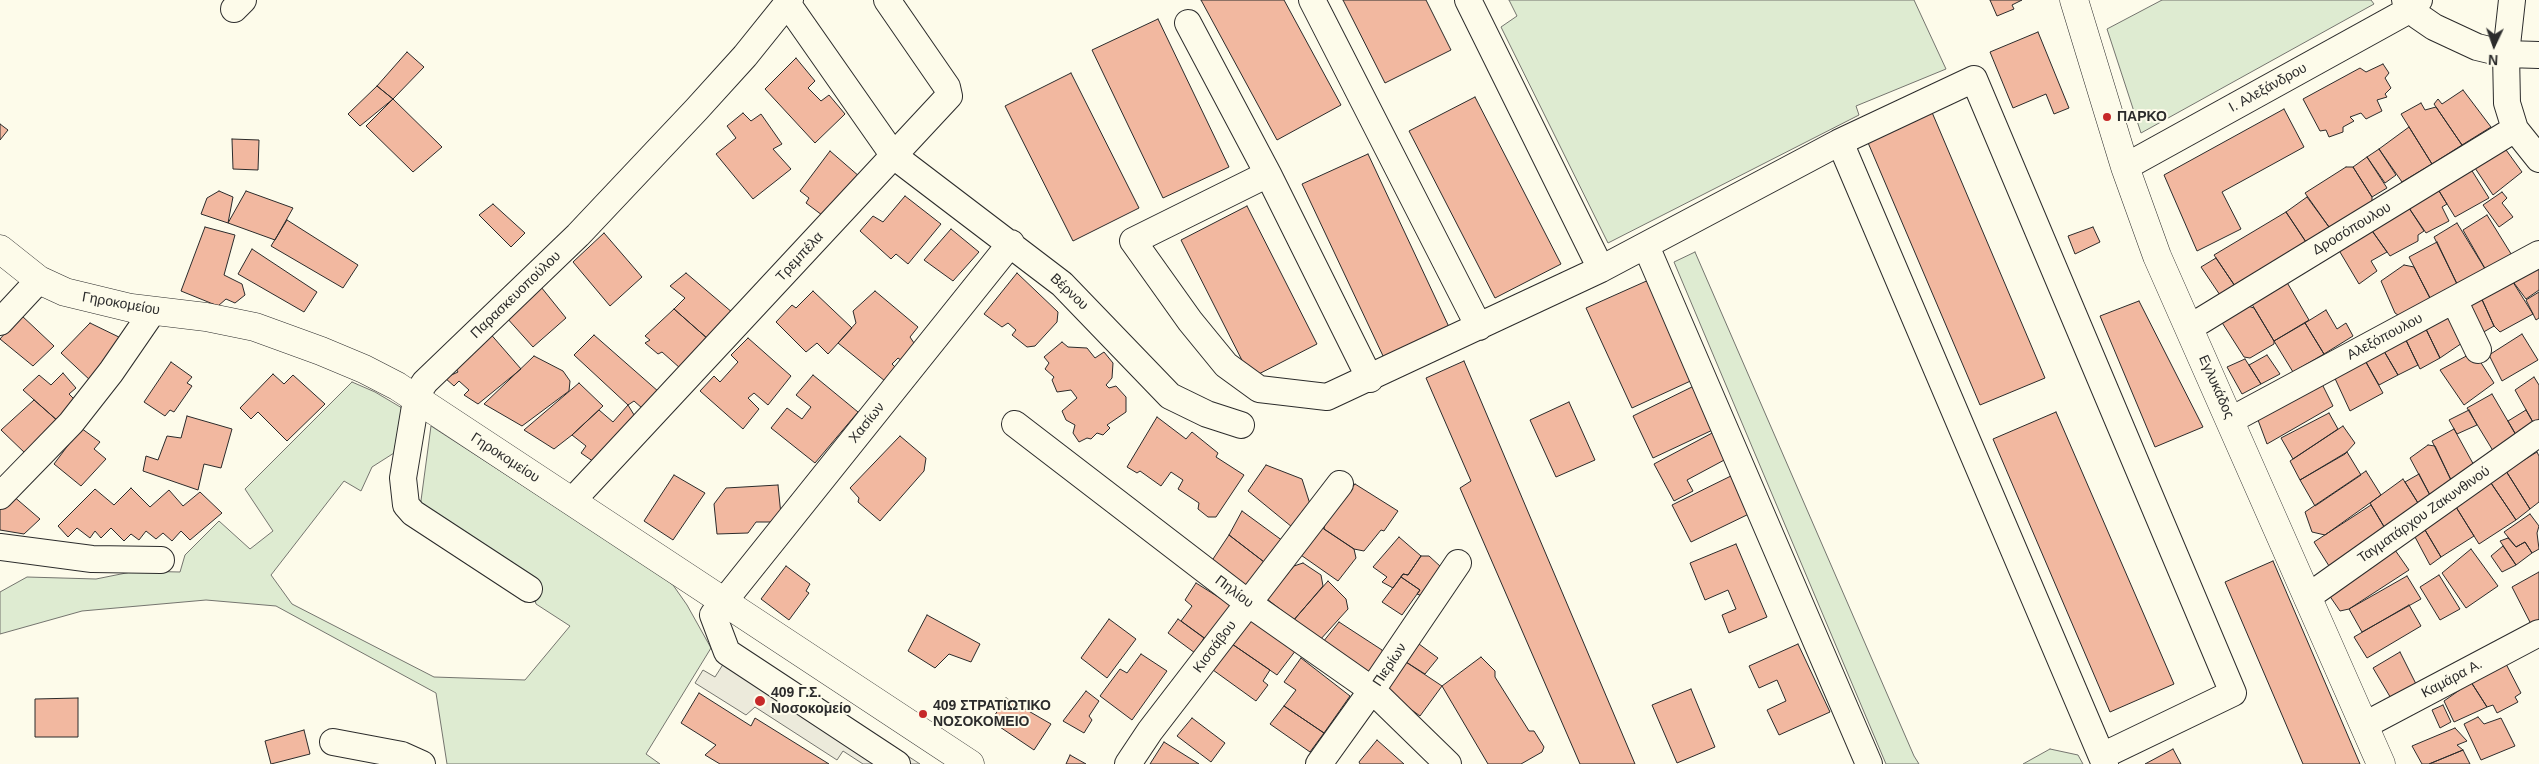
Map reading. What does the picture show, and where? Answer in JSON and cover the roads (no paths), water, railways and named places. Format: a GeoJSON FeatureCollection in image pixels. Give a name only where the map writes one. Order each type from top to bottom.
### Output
{"type":"FeatureCollection","features":[{"type":"Feature","properties":{"kind":"main road","name":"Εγλυκάδος"},"geometry":{"type":"LineString","coordinates":[[2074,0],[2125,167],[2154,248],[2309,596],[2381,764]]}},
{"type":"Feature","properties":{"kind":"main road","name":"Γηροκομείου"},"geometry":{"type":"LineString","coordinates":[[0,249],[39,280],[82,298],[153,311],[206,317],[255,327],[364,369],[416,399],[970,764]]}},
{"type":"Feature","properties":{"kind":"street","name":"Τρεμπέλα"},"geometry":{"type":"LineString","coordinates":[[572,501],[949,96],[947,87],[887,0]]}},
{"type":"Feature","properties":{"kind":"street"},"geometry":{"type":"LineString","coordinates":[[1312,0],[1479,327]]}},
{"type":"Feature","properties":{"kind":"street"},"geometry":{"type":"LineString","coordinates":[[1468,0],[1601,269]]}},
{"type":"Feature","properties":{"kind":"street"},"geometry":{"type":"LineString","coordinates":[[2512,0],[2506,54],[2507,103],[2515,129],[2539,159]]}},
{"type":"Feature","properties":{"kind":"street","name":"Βέρνου"},"geometry":{"type":"LineString","coordinates":[[788,1],[894,156],[1011,243],[1079,299],[1170,396],[1207,414],[1241,425]]}},
{"type":"Feature","properties":{"kind":"street","name":"Παρασκευοπούλου"},"geometry":{"type":"LineString","coordinates":[[529,589],[412,513],[406,505],[403,478],[416,399],[425,382],[578,235],[696,110],[745,56],[788,1]]}},
{"type":"Feature","properties":{"kind":"street"},"geometry":{"type":"LineString","coordinates":[[2412,3],[2434,27],[2454,38],[2477,47],[2506,54],[2539,55]]}},
{"type":"Feature","properties":{"kind":"street","name":"Ι. Αλεξάνδρου"},"geometry":{"type":"LineString","coordinates":[[2125,167],[2412,3]]}},
{"type":"Feature","properties":{"kind":"street"},"geometry":{"type":"LineString","coordinates":[[1188,23],[1268,174],[1370,379]]}},
{"type":"Feature","properties":{"kind":"street"},"geometry":{"type":"LineString","coordinates":[[1268,174],[1132,240],[1190,321],[1226,364],[1259,389],[1327,397],[1370,379],[1601,269],[1840,142],[1974,79],[2233,693],[2104,760],[1840,142]]}},
{"type":"Feature","properties":{"kind":"street","name":"Δροσόπουλου"},"geometry":{"type":"LineString","coordinates":[[2189,328],[2515,129]]}},
{"type":"Feature","properties":{"kind":"street","name":"Χασίων"},"geometry":{"type":"LineString","coordinates":[[722,602],[1011,243]]}},
{"type":"Feature","properties":{"kind":"street"},"geometry":{"type":"LineString","coordinates":[[1646,246],[1869,764]]}},
{"type":"Feature","properties":{"kind":"street","name":"Αλεξόπουλου"},"geometry":{"type":"LineString","coordinates":[[2230,420],[2539,254]]}},
{"type":"Feature","properties":{"kind":"street"},"geometry":{"type":"LineString","coordinates":[[0,322],[39,280]]}},
{"type":"Feature","properties":{"kind":"street"},"geometry":{"type":"LineString","coordinates":[[2454,300],[2478,350]]}},
{"type":"Feature","properties":{"kind":"street"},"geometry":{"type":"LineString","coordinates":[[0,496],[71,423],[111,372],[153,311]]}},
{"type":"Feature","properties":{"kind":"street","name":"Πηλίου"},"geometry":{"type":"LineString","coordinates":[[1015,424],[1248,603],[1372,690],[1448,764]]}},
{"type":"Feature","properties":{"kind":"street","name":"Ταγματάρχου Ζακυνθινού"},"geometry":{"type":"LineString","coordinates":[[2309,596],[2539,433]]}},
{"type":"Feature","properties":{"kind":"street","name":"Κισσάβου"},"geometry":{"type":"LineString","coordinates":[[1128,764],[1150,731],[1340,484]]}},
{"type":"Feature","properties":{"kind":"street"},"geometry":{"type":"LineString","coordinates":[[0,547],[92,558],[161,560]]}},
{"type":"Feature","properties":{"kind":"street","name":"Πιερίων"},"geometry":{"type":"LineString","coordinates":[[1319,764],[1372,690],[1458,563]]}},
{"type":"Feature","properties":{"kind":"street"},"geometry":{"type":"LineString","coordinates":[[722,602],[713,614],[726,652],[897,764]]}},
{"type":"Feature","properties":{"kind":"street","name":"Καμάρα Α."},"geometry":{"type":"LineString","coordinates":[[2365,724],[2539,633]]}},
{"type":"Feature","properties":{"kind":"street"},"geometry":{"type":"LineString","coordinates":[[333,742],[402,755],[422,764]]}},
{"type":"Feature","properties":{"kind":"place","name":"ΠΑΡΚΟ"},"geometry":{"type":"Point","coordinates":[2107,117]}},
{"type":"Feature","properties":{"kind":"place","name":"409 Γ.Σ. Νοσοκομείο"},"geometry":{"type":"Point","coordinates":[760,701]}},
{"type":"Feature","properties":{"kind":"place","name":"409 ΣΤΡΑΤΙΩΤΙΚΟ ΝΟΣΟΚΟΜΕΙΟ"},"geometry":{"type":"Point","coordinates":[923,714]}}]}
